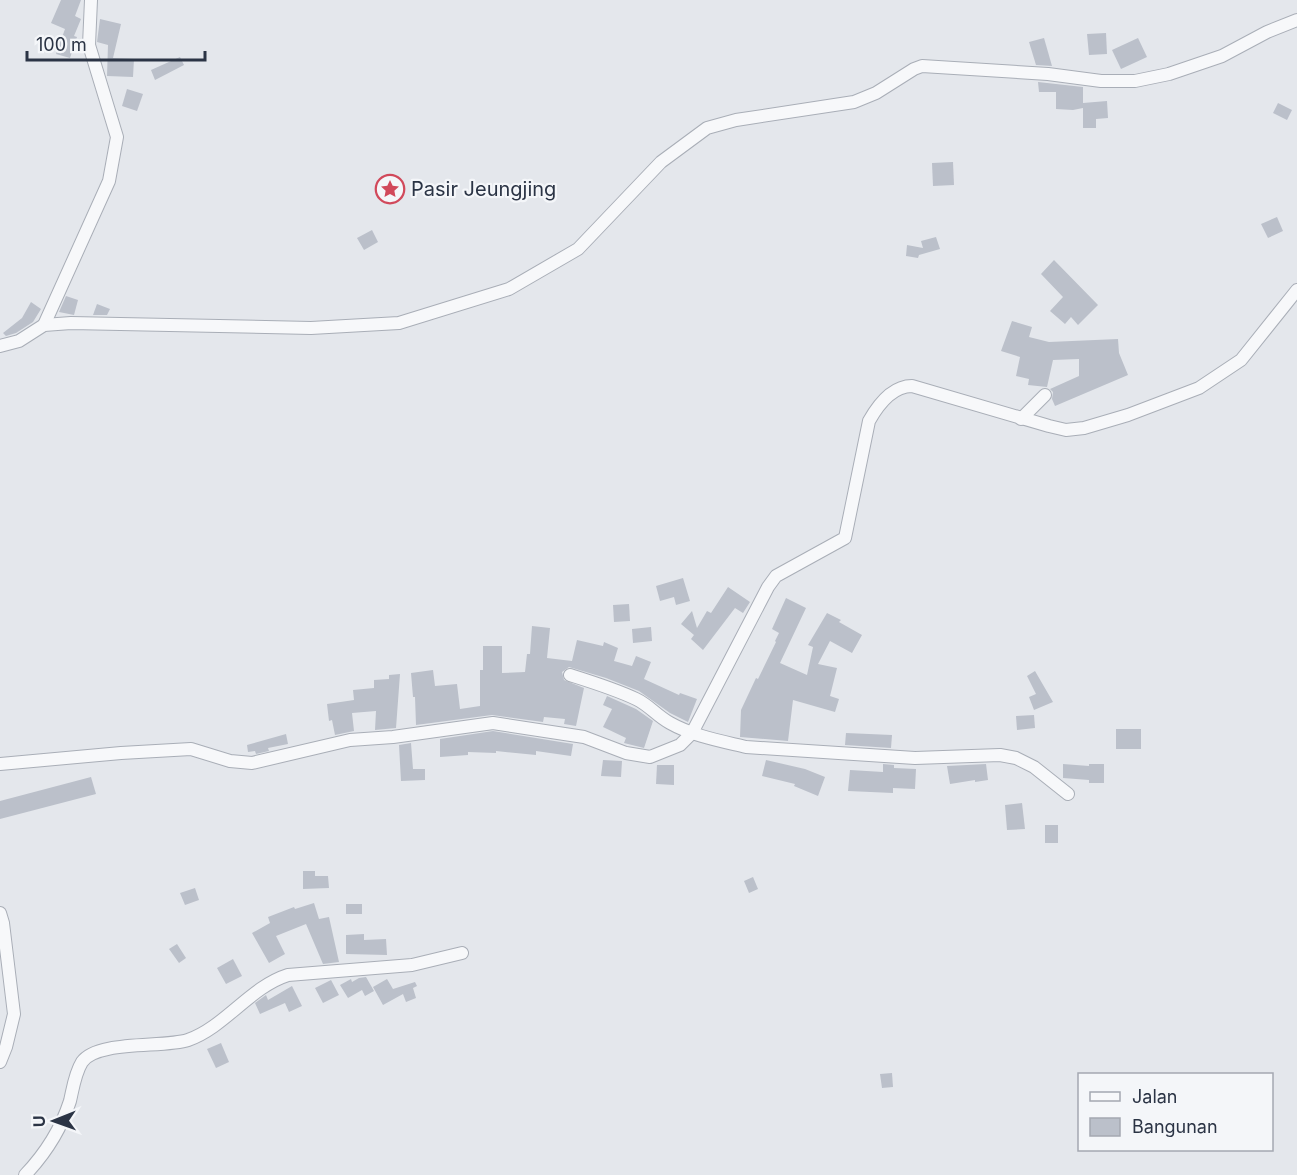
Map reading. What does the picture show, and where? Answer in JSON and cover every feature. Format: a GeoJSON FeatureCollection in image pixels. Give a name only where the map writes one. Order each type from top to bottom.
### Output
{"type":"FeatureCollection","features":[{"type":"Feature","properties":{"kind":"street"},"geometry":{"type":"LineString","coordinates":[[44,325],[109,181],[117,137],[89,45],[91,0]]}},
{"type":"Feature","properties":{"kind":"street"},"geometry":{"type":"LineString","coordinates":[[0,346],[19,341],[44,325],[71,323],[311,328],[399,323],[509,289],[578,249],[661,162],[707,128],[736,120],[854,102],[876,93],[921,66],[1048,74],[1101,81],[1135,81],[1169,74],[1222,56],[1297,20]]}},
{"type":"Feature","properties":{"kind":"street"},"geometry":{"type":"LineString","coordinates":[[0,764],[191,749],[230,761],[252,763],[341,742],[493,723],[584,737],[626,753],[650,757],[680,746],[692,733],[768,587],[776,576],[845,538],[869,421],[877,408],[897,390],[905,386],[912,386],[1066,430],[1084,428],[1128,415],[1199,388],[1241,360],[1297,290]]}},
{"type":"Feature","properties":{"kind":"street"},"geometry":{"type":"LineString","coordinates":[[1021,419],[1045,394]]}},
{"type":"Feature","properties":{"kind":"street"},"geometry":{"type":"LineString","coordinates":[[570,675],[637,699],[670,723],[692,733],[746,747],[915,758],[999,755],[1016,758],[1034,768],[1068,794]]}},
{"type":"Feature","properties":{"kind":"street"},"geometry":{"type":"LineString","coordinates":[[0,913],[14,1014],[0,1062]]}},
{"type":"Feature","properties":{"kind":"street"},"geometry":{"type":"LineString","coordinates":[[25,1175],[41,1159],[57,1131],[83,1060],[98,1051],[187,1041],[208,1030],[270,982],[288,975],[412,965],[462,953]]}},
{"type":"Feature","properties":{"kind":"building"},"geometry":{"type":"Polygon","coordinates":[[[61,0],[81,0],[75,16],[81,19],[74,36],[77,37],[70,58],[56,54],[65,29],[51,23],[61,0]]]}},
{"type":"Feature","properties":{"kind":"building"},"geometry":{"type":"Polygon","coordinates":[[[100,19],[121,24],[113,58],[134,59],[133,77],[107,76],[108,45],[97,42],[100,19]]]}},
{"type":"Feature","properties":{"kind":"building"},"geometry":{"type":"Polygon","coordinates":[[[1106,33],[1107,54],[1089,55],[1087,34],[1106,33]]]}},
{"type":"Feature","properties":{"kind":"building"},"geometry":{"type":"Polygon","coordinates":[[[1044,38],[1052,66],[1036,65],[1029,42],[1044,38]]]}},
{"type":"Feature","properties":{"kind":"building"},"geometry":{"type":"Polygon","coordinates":[[[1138,38],[1147,57],[1121,69],[1112,50],[1138,38]]]}},
{"type":"Feature","properties":{"kind":"building"},"geometry":{"type":"Polygon","coordinates":[[[180,57],[184,65],[155,80],[151,70],[180,57]]]}},
{"type":"Feature","properties":{"kind":"building"},"geometry":{"type":"Polygon","coordinates":[[[1038,82],[1083,87],[1083,103],[1107,101],[1108,118],[1096,119],[1096,128],[1083,128],[1083,108],[1056,109],[1056,92],[1039,92],[1038,82]]]}},
{"type":"Feature","properties":{"kind":"building"},"geometry":{"type":"Polygon","coordinates":[[[127,89],[143,94],[137,111],[122,106],[127,89]]]}},
{"type":"Feature","properties":{"kind":"building"},"geometry":{"type":"Polygon","coordinates":[[[1278,103],[1292,110],[1287,120],[1273,113],[1278,103]]]}},
{"type":"Feature","properties":{"kind":"building"},"geometry":{"type":"Polygon","coordinates":[[[953,162],[954,185],[933,186],[932,163],[953,162]]]}},
{"type":"Feature","properties":{"kind":"building"},"geometry":{"type":"Polygon","coordinates":[[[1277,217],[1283,231],[1268,238],[1261,224],[1277,217]]]}},
{"type":"Feature","properties":{"kind":"building"},"geometry":{"type":"Polygon","coordinates":[[[372,230],[378,242],[364,250],[357,238],[372,230]]]}},
{"type":"Feature","properties":{"kind":"building"},"geometry":{"type":"Polygon","coordinates":[[[936,237],[940,249],[919,255],[918,258],[906,256],[907,245],[923,248],[921,241],[936,237]]]}},
{"type":"Feature","properties":{"kind":"building"},"geometry":{"type":"Polygon","coordinates":[[[1054,260],[1098,305],[1078,325],[1071,317],[1065,324],[1050,311],[1063,297],[1041,274],[1054,260]]]}},
{"type":"Feature","properties":{"kind":"building"},"geometry":{"type":"Polygon","coordinates":[[[66,296],[78,300],[74,315],[59,312],[66,296]]]}},
{"type":"Feature","properties":{"kind":"building"},"geometry":{"type":"Polygon","coordinates":[[[31,302],[41,309],[33,322],[16,333],[6,336],[3,333],[22,318],[31,302]]]}},
{"type":"Feature","properties":{"kind":"building"},"geometry":{"type":"Polygon","coordinates":[[[97,304],[110,309],[107,315],[93,315],[97,304]]]}},
{"type":"Feature","properties":{"kind":"building"},"geometry":{"type":"Polygon","coordinates":[[[1012,321],[1032,327],[1029,337],[1049,342],[1118,339],[1119,353],[1128,375],[1055,406],[1052,399],[1053,392],[1050,389],[1079,376],[1079,359],[1053,360],[1047,387],[1028,385],[1029,379],[1016,376],[1020,357],[1001,351],[1012,321]]]}},
{"type":"Feature","properties":{"kind":"building"},"geometry":{"type":"Polygon","coordinates":[[[683,578],[690,601],[676,605],[674,597],[660,601],[656,586],[683,578]]]}},
{"type":"Feature","properties":{"kind":"building"},"geometry":{"type":"Polygon","coordinates":[[[728,587],[750,602],[743,613],[735,608],[703,650],[691,639],[694,635],[681,624],[692,611],[697,628],[707,611],[711,613],[728,587]]]}},
{"type":"Feature","properties":{"kind":"building"},"geometry":{"type":"Polygon","coordinates":[[[786,598],[806,608],[780,663],[807,675],[813,647],[808,645],[827,613],[862,635],[852,653],[830,641],[818,664],[837,668],[830,696],[839,699],[835,712],[793,700],[788,741],[740,737],[741,710],[776,642],[779,633],[772,629],[786,598]]]}},
{"type":"Feature","properties":{"kind":"building"},"geometry":{"type":"Polygon","coordinates":[[[629,604],[630,621],[614,622],[613,605],[629,604]]]}},
{"type":"Feature","properties":{"kind":"building"},"geometry":{"type":"Polygon","coordinates":[[[532,626],[550,628],[547,658],[572,661],[577,640],[603,646],[604,642],[618,648],[614,661],[632,666],[636,656],[651,662],[644,679],[679,695],[680,693],[697,699],[688,722],[670,713],[639,691],[569,667],[562,672],[564,680],[584,688],[576,726],[564,724],[565,719],[544,717],[543,722],[492,715],[416,725],[411,673],[433,670],[435,686],[457,684],[460,709],[480,706],[483,646],[502,646],[502,673],[525,672],[527,654],[530,654],[532,626]]]}},
{"type":"Feature","properties":{"kind":"building"},"geometry":{"type":"Polygon","coordinates":[[[651,627],[652,641],[633,643],[632,629],[651,627]]]}},
{"type":"Feature","properties":{"kind":"building"},"geometry":{"type":"Polygon","coordinates":[[[1035,671],[1053,702],[1034,710],[1029,697],[1036,694],[1027,676],[1035,671]]]}},
{"type":"Feature","properties":{"kind":"building"},"geometry":{"type":"Polygon","coordinates":[[[400,674],[396,728],[375,730],[376,711],[352,713],[354,731],[335,735],[332,720],[329,721],[327,704],[354,700],[353,690],[374,688],[374,680],[389,679],[389,675],[400,674]]]}},
{"type":"Feature","properties":{"kind":"building"},"geometry":{"type":"Polygon","coordinates":[[[607,696],[636,709],[653,721],[644,748],[624,743],[626,738],[603,727],[612,709],[603,705],[607,696]]]}},
{"type":"Feature","properties":{"kind":"building"},"geometry":{"type":"Polygon","coordinates":[[[1034,715],[1035,728],[1017,730],[1016,716],[1034,715]]]}},
{"type":"Feature","properties":{"kind":"building"},"geometry":{"type":"Polygon","coordinates":[[[1116,729],[1141,729],[1141,749],[1116,749],[1116,729]]]}},
{"type":"Feature","properties":{"kind":"building"},"geometry":{"type":"Polygon","coordinates":[[[493,731],[573,744],[571,756],[536,751],[536,755],[496,751],[496,753],[468,752],[468,755],[440,757],[440,739],[493,731]]]}},
{"type":"Feature","properties":{"kind":"building"},"geometry":{"type":"Polygon","coordinates":[[[846,733],[892,735],[891,748],[845,745],[846,733]]]}},
{"type":"Feature","properties":{"kind":"building"},"geometry":{"type":"Polygon","coordinates":[[[286,734],[288,744],[268,748],[269,751],[256,754],[255,751],[248,752],[247,745],[286,734]]]}},
{"type":"Feature","properties":{"kind":"building"},"geometry":{"type":"Polygon","coordinates":[[[411,743],[413,769],[425,769],[425,780],[401,781],[399,745],[411,743]]]}},
{"type":"Feature","properties":{"kind":"building"},"geometry":{"type":"Polygon","coordinates":[[[603,760],[622,761],[621,777],[601,776],[603,760]]]}},
{"type":"Feature","properties":{"kind":"building"},"geometry":{"type":"Polygon","coordinates":[[[766,760],[805,769],[825,777],[818,796],[794,786],[795,784],[762,776],[766,760]]]}},
{"type":"Feature","properties":{"kind":"building"},"geometry":{"type":"Polygon","coordinates":[[[883,764],[894,765],[894,768],[916,769],[915,789],[893,788],[893,793],[848,791],[850,770],[883,772],[883,764]]]}},
{"type":"Feature","properties":{"kind":"building"},"geometry":{"type":"Polygon","coordinates":[[[986,764],[988,780],[950,784],[947,766],[986,764]]]}},
{"type":"Feature","properties":{"kind":"building"},"geometry":{"type":"Polygon","coordinates":[[[1063,764],[1089,766],[1089,764],[1104,764],[1104,783],[1089,783],[1089,780],[1063,778],[1063,764]]]}},
{"type":"Feature","properties":{"kind":"building"},"geometry":{"type":"Polygon","coordinates":[[[657,765],[674,765],[674,785],[656,784],[657,765]]]}},
{"type":"Feature","properties":{"kind":"building"},"geometry":{"type":"Polygon","coordinates":[[[91,777],[96,794],[0,819],[0,801],[91,777]]]}},
{"type":"Feature","properties":{"kind":"building"},"geometry":{"type":"Polygon","coordinates":[[[1022,803],[1025,829],[1007,830],[1005,805],[1022,803]]]}},
{"type":"Feature","properties":{"kind":"building"},"geometry":{"type":"Polygon","coordinates":[[[1045,825],[1058,825],[1058,843],[1045,843],[1045,825]]]}},
{"type":"Feature","properties":{"kind":"building"},"geometry":{"type":"Polygon","coordinates":[[[303,871],[315,871],[315,876],[328,876],[329,888],[303,889],[303,871]]]}},
{"type":"Feature","properties":{"kind":"building"},"geometry":{"type":"Polygon","coordinates":[[[753,877],[758,889],[749,893],[744,881],[753,877]]]}},
{"type":"Feature","properties":{"kind":"building"},"geometry":{"type":"Polygon","coordinates":[[[195,888],[199,900],[185,905],[180,893],[195,888]]]}},
{"type":"Feature","properties":{"kind":"building"},"geometry":{"type":"Polygon","coordinates":[[[314,903],[319,919],[329,917],[339,962],[323,964],[306,924],[276,936],[285,954],[269,963],[252,933],[270,923],[268,917],[294,907],[295,909],[314,903]]]}},
{"type":"Feature","properties":{"kind":"building"},"geometry":{"type":"Polygon","coordinates":[[[346,904],[362,904],[362,914],[346,914],[346,904]]]}},
{"type":"Feature","properties":{"kind":"building"},"geometry":{"type":"Polygon","coordinates":[[[364,934],[364,940],[386,939],[387,955],[346,954],[346,935],[364,934]]]}},
{"type":"Feature","properties":{"kind":"building"},"geometry":{"type":"Polygon","coordinates":[[[177,944],[186,958],[179,963],[169,949],[177,944]]]}},
{"type":"Feature","properties":{"kind":"building"},"geometry":{"type":"Polygon","coordinates":[[[233,959],[242,976],[226,984],[217,968],[233,959]]]}},
{"type":"Feature","properties":{"kind":"building"},"geometry":{"type":"Polygon","coordinates":[[[366,977],[374,991],[365,996],[362,990],[348,998],[340,985],[351,979],[352,982],[366,977]]]}},
{"type":"Feature","properties":{"kind":"building"},"geometry":{"type":"Polygon","coordinates":[[[387,979],[393,989],[415,982],[417,986],[413,988],[416,998],[406,1002],[403,994],[383,1005],[373,987],[387,979]]]}},
{"type":"Feature","properties":{"kind":"building"},"geometry":{"type":"Polygon","coordinates":[[[331,980],[339,995],[323,1003],[315,988],[331,980]]]}},
{"type":"Feature","properties":{"kind":"building"},"geometry":{"type":"Polygon","coordinates":[[[292,986],[302,1006],[289,1012],[285,1003],[260,1014],[255,1003],[266,995],[268,1000],[292,986]]]}},
{"type":"Feature","properties":{"kind":"building"},"geometry":{"type":"Polygon","coordinates":[[[221,1043],[229,1062],[216,1068],[207,1049],[221,1043]]]}},
{"type":"Feature","properties":{"kind":"building"},"geometry":{"type":"Polygon","coordinates":[[[892,1073],[893,1087],[882,1088],[880,1074],[892,1073]]]}},
{"type":"Feature","properties":{"kind":"place","name":"Pasir Jeungjing"},"geometry":{"type":"Point","coordinates":[390,189]}}]}
